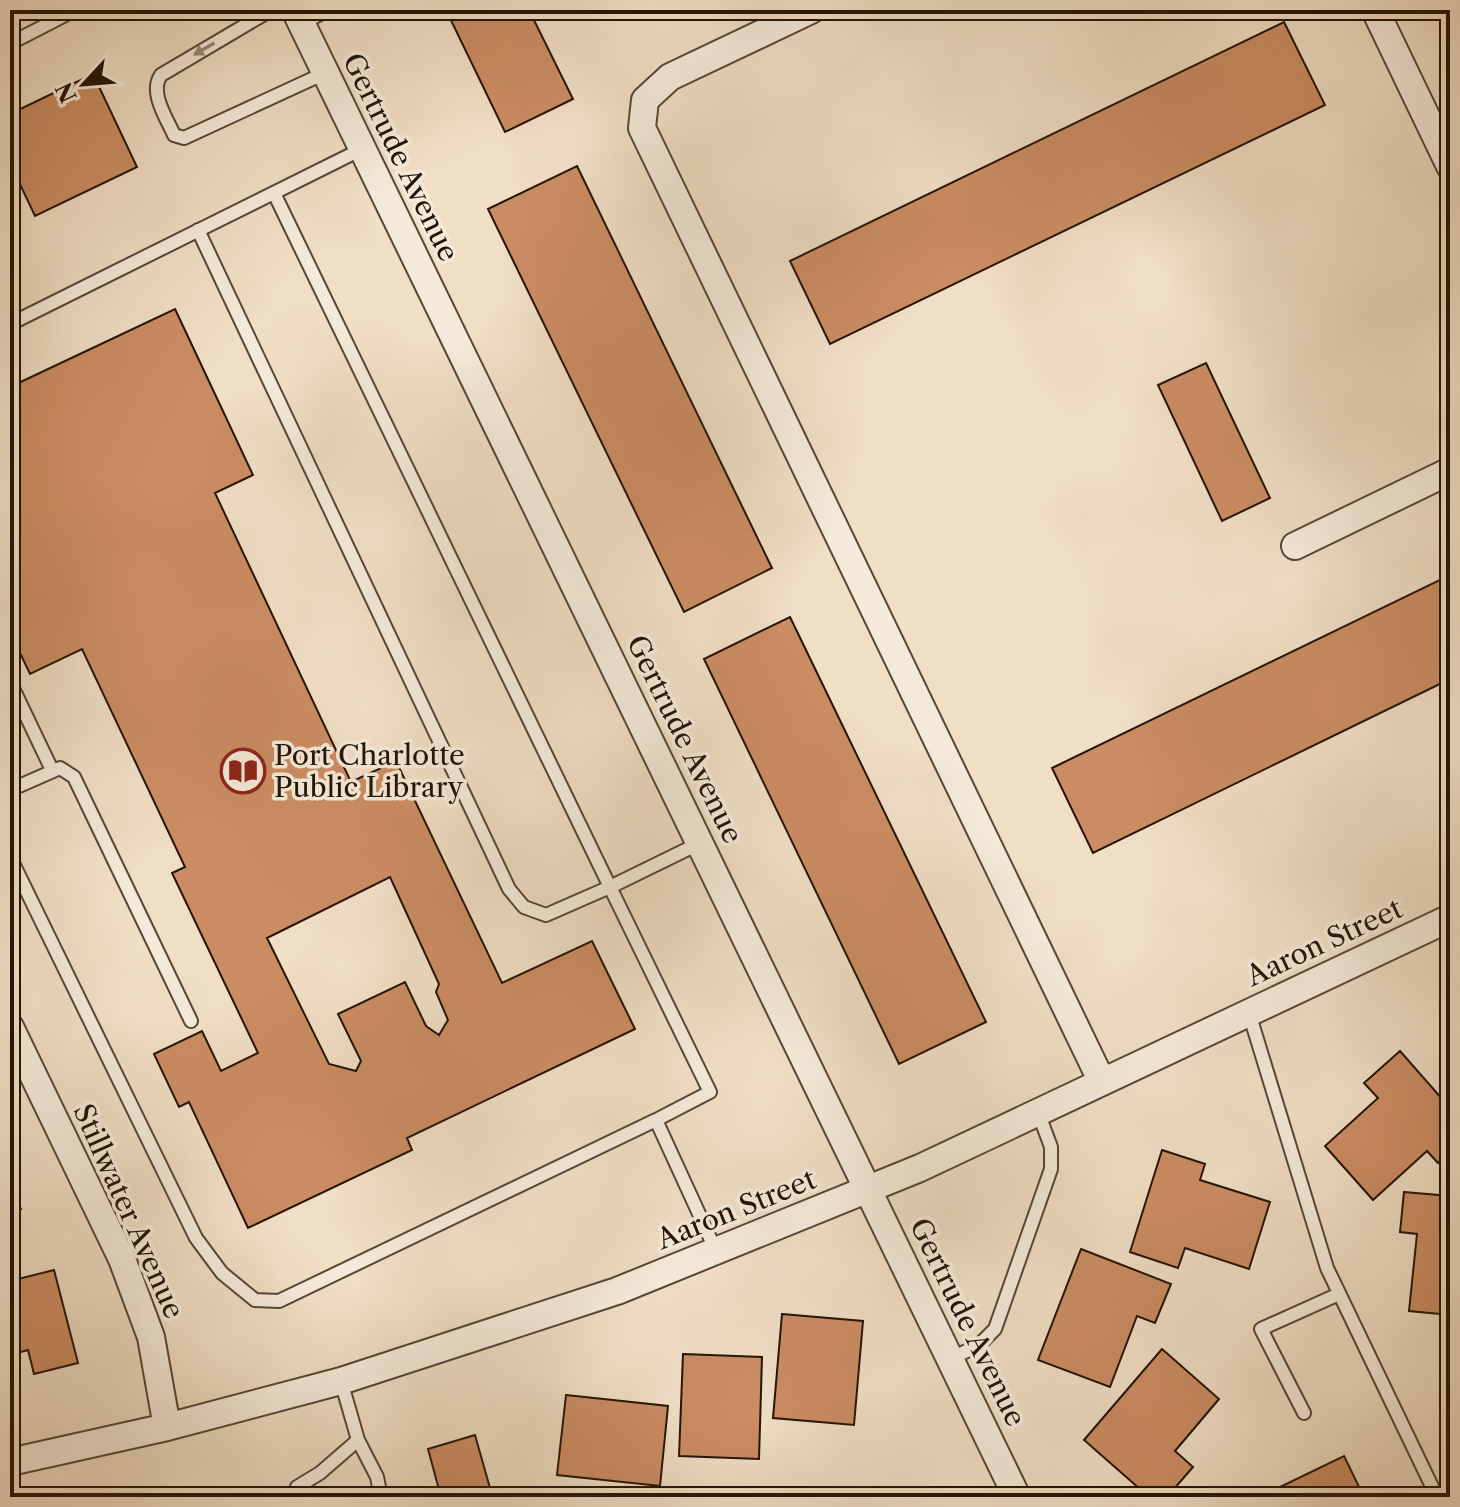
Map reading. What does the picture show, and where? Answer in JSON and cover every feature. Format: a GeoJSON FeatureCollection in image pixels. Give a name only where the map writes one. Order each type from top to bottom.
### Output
{"type":"FeatureCollection","features":[{"type":"Feature","properties":{"kind":"street"},"geometry":{"type":"LineString","coordinates":[[811,10],[670,77],[645,100],[642,128],[1102,1082]]}},
{"type":"Feature","properties":{"kind":"street"},"geometry":{"type":"LineString","coordinates":[[1375,10],[1450,166]]}},
{"type":"Feature","properties":{"kind":"street","name":"Gertrude Avenue"},"geometry":{"type":"LineString","coordinates":[[298,17],[1017,1497]]}},
{"type":"Feature","properties":{"kind":"street"},"geometry":{"type":"LineString","coordinates":[[1295,546],[1450,471]]}},
{"type":"Feature","properties":{"kind":"street","name":"Aaron Street"},"geometry":{"type":"LineString","coordinates":[[10,1462],[167,1427],[341,1381],[559,1313],[717,1253],[868,1190],[1450,918]]}},
{"type":"Feature","properties":{"kind":"street","name":"Stillwater Avenue"},"geometry":{"type":"LineString","coordinates":[[10,1027],[122,1259],[151,1337],[167,1427]]}},
{"type":"Feature","properties":{"kind":"lane"},"geometry":{"type":"LineString","coordinates":[[10,43],[75,10]]}},
{"type":"Feature","properties":{"kind":"lane"},"geometry":{"type":"LineString","coordinates":[[271,10],[157,80],[157,96],[174,135],[184,138],[325,73]]}},
{"type":"Feature","properties":{"kind":"lane"},"geometry":{"type":"LineString","coordinates":[[298,17],[328,10]]}},
{"type":"Feature","properties":{"kind":"lane"},"geometry":{"type":"LineString","coordinates":[[10,324],[362,149]]}},
{"type":"Feature","properties":{"kind":"lane"},"geometry":{"type":"LineString","coordinates":[[10,857],[196,1238],[222,1273],[255,1300],[279,1301],[710,1092],[274,193]]}},
{"type":"Feature","properties":{"kind":"lane"},"geometry":{"type":"LineString","coordinates":[[198,230],[509,889],[524,907],[546,915],[700,843]]}},
{"type":"Feature","properties":{"kind":"lane"},"geometry":{"type":"LineString","coordinates":[[10,682],[52,770]]}},
{"type":"Feature","properties":{"kind":"lane"},"geometry":{"type":"LineString","coordinates":[[10,790],[60,768],[74,777],[191,1021]]}},
{"type":"Feature","properties":{"kind":"lane"},"geometry":{"type":"LineString","coordinates":[[1249,1013],[1327,1268],[1437,1497]]}},
{"type":"Feature","properties":{"kind":"lane"},"geometry":{"type":"LineString","coordinates":[[950,1359],[979,1345],[995,1329],[1051,1169],[1051,1147],[1038,1112]]}},
{"type":"Feature","properties":{"kind":"lane"},"geometry":{"type":"LineString","coordinates":[[656,1120],[717,1253]]}},
{"type":"Feature","properties":{"kind":"lane"},"geometry":{"type":"LineString","coordinates":[[1304,1413],[1261,1329],[1339,1294]]}},
{"type":"Feature","properties":{"kind":"lane"},"geometry":{"type":"LineString","coordinates":[[341,1381],[358,1440],[377,1477],[381,1497]]}},
{"type":"Feature","properties":{"kind":"lane"},"geometry":{"type":"LineString","coordinates":[[297,1497],[297,1487],[320,1473],[358,1440]]}},
{"type":"Feature","properties":{"kind":"building"},"geometry":{"type":"Polygon","coordinates":[[[446,10],[529,10],[573,99],[505,132],[446,10]]]}},
{"type":"Feature","properties":{"kind":"building"},"geometry":{"type":"Polygon","coordinates":[[[1284,22],[1325,105],[830,344],[790,261],[1284,22]]]}},
{"type":"Feature","properties":{"kind":"building"},"geometry":{"type":"Polygon","coordinates":[[[93,74],[137,167],[35,216],[10,163],[10,114],[93,74]]]}},
{"type":"Feature","properties":{"kind":"building"},"geometry":{"type":"Polygon","coordinates":[[[577,166],[772,568],[684,612],[488,209],[577,166]]]}},
{"type":"Feature","properties":{"kind":"building","name":"Port Charlotte Public Library"},"geometry":{"type":"Polygon","coordinates":[[[175,309],[253,475],[215,493],[351,782],[396,761],[502,983],[592,941],[635,1029],[407,1138],[412,1150],[248,1228],[189,1102],[179,1107],[154,1054],[202,1031],[221,1071],[258,1053],[172,873],[185,867],[82,649],[30,674],[10,632],[10,387],[175,309]],[[390,877],[267,938],[329,1064],[356,1071],[361,1061],[338,1014],[405,982],[426,1026],[439,1035],[448,1020],[436,992],[439,984],[390,877]]]}},
{"type":"Feature","properties":{"kind":"building"},"geometry":{"type":"Polygon","coordinates":[[[1206,363],[1270,498],[1222,521],[1158,385],[1206,363]]]}},
{"type":"Feature","properties":{"kind":"building"},"geometry":{"type":"Polygon","coordinates":[[[1450,575],[1450,679],[1093,853],[1052,768],[1450,575]]]}},
{"type":"Feature","properties":{"kind":"building"},"geometry":{"type":"Polygon","coordinates":[[[790,617],[986,1022],[899,1064],[704,659],[790,617]]]}},
{"type":"Feature","properties":{"kind":"building"},"geometry":{"type":"Polygon","coordinates":[[[1400,1051],[1450,1108],[1450,1152],[1438,1163],[1427,1151],[1373,1200],[1325,1146],[1378,1098],[1364,1083],[1400,1051]]]}},
{"type":"Feature","properties":{"kind":"building"},"geometry":{"type":"Polygon","coordinates":[[[1162,1150],[1205,1164],[1200,1180],[1270,1202],[1249,1269],[1185,1248],[1178,1268],[1130,1252],[1162,1150]]]}},
{"type":"Feature","properties":{"kind":"building"},"geometry":{"type":"Polygon","coordinates":[[[10,1187],[21,1209],[10,1215],[10,1187]]]}},
{"type":"Feature","properties":{"kind":"building"},"geometry":{"type":"Polygon","coordinates":[[[1404,1192],[1450,1196],[1450,1315],[1409,1311],[1417,1234],[1400,1232],[1404,1192]]]}},
{"type":"Feature","properties":{"kind":"building"},"geometry":{"type":"Polygon","coordinates":[[[1081,1249],[1171,1284],[1155,1323],[1137,1316],[1110,1387],[1038,1360],[1081,1249]]]}},
{"type":"Feature","properties":{"kind":"building"},"geometry":{"type":"Polygon","coordinates":[[[54,1270],[78,1363],[34,1374],[28,1350],[10,1355],[10,1281],[54,1270]]]}},
{"type":"Feature","properties":{"kind":"building"},"geometry":{"type":"Polygon","coordinates":[[[782,1314],[863,1321],[854,1425],[773,1418],[782,1314]]]}},
{"type":"Feature","properties":{"kind":"building"},"geometry":{"type":"Polygon","coordinates":[[[1162,1349],[1219,1399],[1175,1451],[1193,1467],[1167,1497],[1149,1497],[1084,1440],[1162,1349]]]}},
{"type":"Feature","properties":{"kind":"building"},"geometry":{"type":"Polygon","coordinates":[[[683,1354],[762,1357],[759,1459],[679,1456],[683,1354]]]}},
{"type":"Feature","properties":{"kind":"building"},"geometry":{"type":"Polygon","coordinates":[[[566,1395],[668,1406],[660,1486],[557,1475],[566,1395]]]}},
{"type":"Feature","properties":{"kind":"building"},"geometry":{"type":"Polygon","coordinates":[[[475,1435],[490,1488],[458,1497],[441,1497],[428,1449],[475,1435]]]}},
{"type":"Feature","properties":{"kind":"building"},"geometry":{"type":"Polygon","coordinates":[[[1344,1456],[1364,1497],[1285,1497],[1280,1487],[1344,1456]]]}},
{"type":"Feature","properties":{"kind":"place","name":"Port Charlotte Public Library"},"geometry":{"type":"Point","coordinates":[243,771]}}]}
